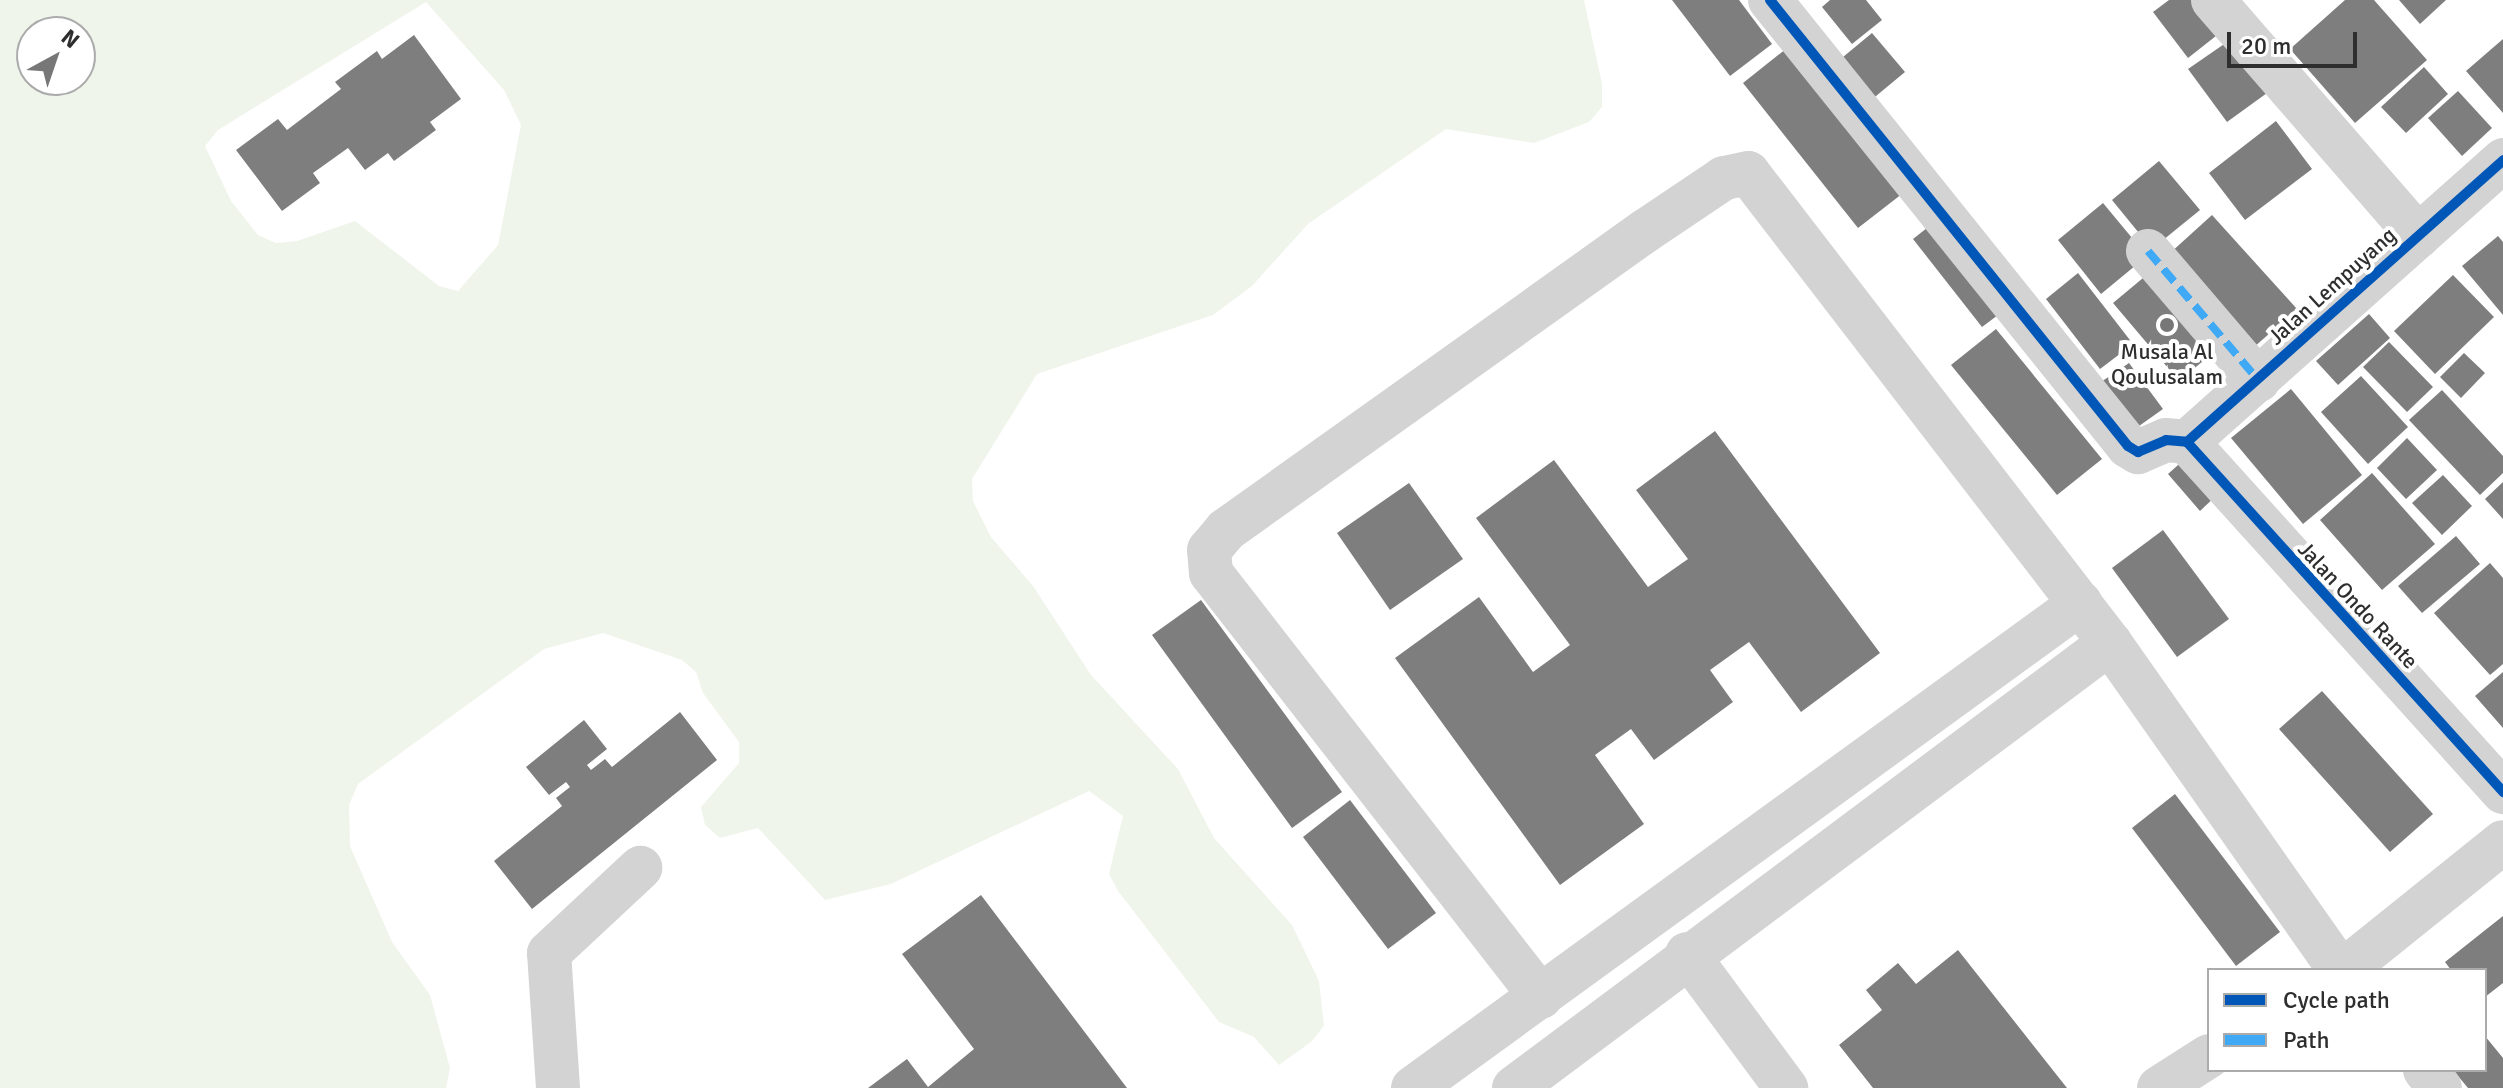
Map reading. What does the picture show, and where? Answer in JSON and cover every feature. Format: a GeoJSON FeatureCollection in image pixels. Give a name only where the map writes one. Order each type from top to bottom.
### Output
{"type":"FeatureCollection","features":[{"type":"Feature","properties":{"kind":"street"},"geometry":{"type":"LineString","coordinates":[[2213,0],[2418,236]]}},
{"type":"Feature","properties":{"kind":"street"},"geometry":{"type":"LineString","coordinates":[[1778,3],[2128,446],[2138,452],[2166,440],[2187,442]]}},
{"type":"Feature","properties":{"kind":"street","name":"Jalan Lempuyang"},"geometry":{"type":"LineString","coordinates":[[2187,442],[2503,160]]}},
{"type":"Feature","properties":{"kind":"street"},"geometry":{"type":"LineString","coordinates":[[1541,997],[1211,573],[1209,550],[1226,530],[1645,231],[1724,178],[1748,173],[2081,603],[2341,968]]}},
{"type":"Feature","properties":{"kind":"street"},"geometry":{"type":"LineString","coordinates":[[2148,251],[2258,380]]}},
{"type":"Feature","properties":{"kind":"street","name":"Jalan Ondo Rante"},"geometry":{"type":"LineString","coordinates":[[2187,442],[2502,788]]}},
{"type":"Feature","properties":{"kind":"street"},"geometry":{"type":"LineString","coordinates":[[1413,1088],[2081,603]]}},
{"type":"Feature","properties":{"kind":"street"},"geometry":{"type":"LineString","coordinates":[[1514,1088],[1687,954],[2110,643]]}},
{"type":"Feature","properties":{"kind":"street"},"geometry":{"type":"LineString","coordinates":[[2343,968],[2503,842]]}},
{"type":"Feature","properties":{"kind":"street"},"geometry":{"type":"LineString","coordinates":[[558,1088],[549,953],[640,868]]}},
{"type":"Feature","properties":{"kind":"street"},"geometry":{"type":"LineString","coordinates":[[1687,954],[1786,1088]]}},
{"type":"Feature","properties":{"kind":"street"},"geometry":{"type":"LineString","coordinates":[[2159,1088],[2207,1057]]}},
{"type":"Feature","properties":{"kind":"street"},"geometry":{"type":"LineString","coordinates":[[2427,1072],[2440,1088]]}},
{"type":"Feature","properties":{"kind":"shaded area"},"geometry":{"type":"Polygon","coordinates":[[[0,0],[1584,0],[1602,84],[1602,107],[1589,122],[1534,143],[1446,129],[1308,224],[1252,286],[1213,315],[1037,374],[972,479],[973,501],[991,537],[1033,586],[1091,675],[1178,769],[1214,838],[1292,925],[1319,981],[1324,1026],[1311,1042],[1279,1065],[1254,1037],[1219,1022],[1118,891],[1109,874],[1123,816],[1089,791],[891,884],[825,900],[758,828],[720,838],[705,825],[701,807],[739,763],[739,742],[703,693],[696,672],[682,660],[603,633],[544,649],[358,784],[349,805],[350,846],[392,942],[430,995],[450,1068],[446,1088],[0,1088],[0,0]],[[426,2],[218,130],[205,146],[231,201],[258,235],[276,243],[297,241],[355,221],[439,286],[458,291],[498,245],[521,125],[504,90],[426,2]]]}},
{"type":"Feature","properties":{"kind":"building"},"geometry":{"type":"Polygon","coordinates":[[[1672,0],[1739,0],[1772,44],[1730,76],[1672,0]]]}},
{"type":"Feature","properties":{"kind":"building"},"geometry":{"type":"Polygon","coordinates":[[[1830,0],[1866,0],[1882,20],[1852,44],[1822,7],[1830,0]]]}},
{"type":"Feature","properties":{"kind":"building"},"geometry":{"type":"Polygon","coordinates":[[[2169,0],[2196,0],[2221,32],[2188,58],[2153,12],[2169,0]]]}},
{"type":"Feature","properties":{"kind":"building"},"geometry":{"type":"Polygon","coordinates":[[[2345,0],[2374,0],[2427,60],[2355,123],[2290,49],[2345,0]]]}},
{"type":"Feature","properties":{"kind":"building"},"geometry":{"type":"Polygon","coordinates":[[[2399,0],[2446,0],[2420,24],[2399,0]]]}},
{"type":"Feature","properties":{"kind":"building"},"geometry":{"type":"Polygon","coordinates":[[[1872,33],[1905,72],[1870,101],[1837,62],[1872,33]]]}},
{"type":"Feature","properties":{"kind":"building"},"geometry":{"type":"Polygon","coordinates":[[[414,35],[461,99],[430,122],[436,130],[394,161],[388,153],[365,170],[348,148],[313,173],[320,183],[282,211],[236,150],[278,119],[287,130],[341,89],[335,82],[377,51],[382,59],[414,35]]]}},
{"type":"Feature","properties":{"kind":"building"},"geometry":{"type":"Polygon","coordinates":[[[2503,39],[2503,113],[2466,71],[2503,39]]]}},
{"type":"Feature","properties":{"kind":"building"},"geometry":{"type":"Polygon","coordinates":[[[2230,40],[2267,93],[2227,122],[2188,69],[2230,40]]]}},
{"type":"Feature","properties":{"kind":"building"},"geometry":{"type":"Polygon","coordinates":[[[1792,44],[1907,190],[1858,228],[1743,83],[1792,44]]]}},
{"type":"Feature","properties":{"kind":"building"},"geometry":{"type":"Polygon","coordinates":[[[2424,67],[2448,94],[2406,133],[2381,107],[2424,67]]]}},
{"type":"Feature","properties":{"kind":"building"},"geometry":{"type":"Polygon","coordinates":[[[2458,91],[2492,128],[2462,156],[2428,118],[2458,91]]]}},
{"type":"Feature","properties":{"kind":"building"},"geometry":{"type":"Polygon","coordinates":[[[2276,121],[2312,169],[2245,220],[2209,173],[2276,121]]]}},
{"type":"Feature","properties":{"kind":"building"},"geometry":{"type":"Polygon","coordinates":[[[2159,161],[2200,210],[2152,249],[2112,200],[2159,161]]]}},
{"type":"Feature","properties":{"kind":"building"},"geometry":{"type":"Polygon","coordinates":[[[2103,203],[2147,256],[2101,294],[2058,240],[2103,203]]]}},
{"type":"Feature","properties":{"kind":"building"},"geometry":{"type":"Polygon","coordinates":[[[2212,215],[2297,309],[2253,348],[2169,254],[2212,215]]]}},
{"type":"Feature","properties":{"kind":"building"},"geometry":{"type":"Polygon","coordinates":[[[1937,220],[2006,309],[1982,327],[1913,239],[1937,220]]]}},
{"type":"Feature","properties":{"kind":"building"},"geometry":{"type":"Polygon","coordinates":[[[2498,236],[2503,242],[2503,315],[2462,266],[2498,236]]]}},
{"type":"Feature","properties":{"kind":"building","name":"Musala Al Qoulusalam"},"geometry":{"type":"Polygon","coordinates":[[[2155,268],[2220,347],[2179,381],[2113,303],[2155,268]]]}},
{"type":"Feature","properties":{"kind":"building"},"geometry":{"type":"Polygon","coordinates":[[[2078,273],[2133,344],[2100,369],[2046,299],[2078,273]]]}},
{"type":"Feature","properties":{"kind":"building"},"geometry":{"type":"Polygon","coordinates":[[[2453,275],[2494,317],[2435,374],[2394,331],[2453,275]]]}},
{"type":"Feature","properties":{"kind":"building"},"geometry":{"type":"Polygon","coordinates":[[[2369,314],[2390,338],[2338,385],[2316,361],[2369,314]]]}},
{"type":"Feature","properties":{"kind":"building"},"geometry":{"type":"Polygon","coordinates":[[[1996,329],[2102,459],[2057,495],[1951,365],[1996,329]]]}},
{"type":"Feature","properties":{"kind":"building"},"geometry":{"type":"Polygon","coordinates":[[[2389,342],[2433,387],[2407,412],[2363,367],[2389,342]]]}},
{"type":"Feature","properties":{"kind":"building"},"geometry":{"type":"Polygon","coordinates":[[[2464,353],[2485,373],[2461,398],[2440,377],[2464,353]]]}},
{"type":"Feature","properties":{"kind":"building"},"geometry":{"type":"Polygon","coordinates":[[[2129,363],[2163,409],[2132,431],[2098,384],[2129,363]]]}},
{"type":"Feature","properties":{"kind":"building"},"geometry":{"type":"Polygon","coordinates":[[[2361,376],[2408,427],[2368,464],[2321,412],[2361,376]]]}},
{"type":"Feature","properties":{"kind":"building"},"geometry":{"type":"Polygon","coordinates":[[[2291,389],[2362,475],[2303,524],[2231,438],[2291,389]]]}},
{"type":"Feature","properties":{"kind":"building"},"geometry":{"type":"Polygon","coordinates":[[[2442,390],[2503,456],[2503,473],[2480,495],[2409,420],[2442,390]]]}},
{"type":"Feature","properties":{"kind":"building"},"geometry":{"type":"Polygon","coordinates":[[[1715,431],[1880,653],[1801,712],[1749,642],[1710,670],[1733,702],[1654,760],[1631,729],[1595,755],[1644,824],[1560,885],[1395,658],[1479,597],[1533,672],[1570,645],[1476,518],[1554,460],[1648,587],[1688,559],[1636,490],[1715,431]]]}},
{"type":"Feature","properties":{"kind":"building"},"geometry":{"type":"Polygon","coordinates":[[[2407,438],[2437,470],[2406,499],[2377,468],[2407,438]]]}},
{"type":"Feature","properties":{"kind":"building"},"geometry":{"type":"Polygon","coordinates":[[[2187,457],[2219,493],[2200,511],[2168,474],[2187,457]]]}},
{"type":"Feature","properties":{"kind":"building"},"geometry":{"type":"Polygon","coordinates":[[[2372,473],[2435,544],[2382,590],[2320,520],[2372,473]]]}},
{"type":"Feature","properties":{"kind":"building"},"geometry":{"type":"Polygon","coordinates":[[[2443,475],[2472,506],[2442,535],[2412,503],[2443,475]]]}},
{"type":"Feature","properties":{"kind":"building"},"geometry":{"type":"Polygon","coordinates":[[[2503,482],[2503,519],[2485,499],[2503,482]]]}},
{"type":"Feature","properties":{"kind":"building"},"geometry":{"type":"Polygon","coordinates":[[[1409,483],[1463,559],[1390,610],[1337,533],[1409,483]]]}},
{"type":"Feature","properties":{"kind":"building"},"geometry":{"type":"Polygon","coordinates":[[[2163,530],[2229,619],[2177,657],[2112,568],[2163,530]]]}},
{"type":"Feature","properties":{"kind":"building"},"geometry":{"type":"Polygon","coordinates":[[[2456,536],[2480,564],[2422,613],[2398,586],[2456,536]]]}},
{"type":"Feature","properties":{"kind":"building"},"geometry":{"type":"Polygon","coordinates":[[[2490,563],[2503,578],[2503,664],[2490,675],[2434,613],[2490,563]]]}},
{"type":"Feature","properties":{"kind":"building"},"geometry":{"type":"Polygon","coordinates":[[[1201,600],[1342,792],[1292,828],[1152,635],[1201,600]]]}},
{"type":"Feature","properties":{"kind":"building"},"geometry":{"type":"Polygon","coordinates":[[[2503,672],[2503,728],[2475,696],[2503,672]]]}},
{"type":"Feature","properties":{"kind":"building"},"geometry":{"type":"Polygon","coordinates":[[[2322,691],[2433,814],[2390,852],[2279,729],[2322,691]]]}},
{"type":"Feature","properties":{"kind":"building"},"geometry":{"type":"Polygon","coordinates":[[[680,712],[717,760],[532,909],[494,861],[562,806],[556,798],[570,787],[566,782],[549,795],[526,767],[584,720],[607,749],[587,765],[591,770],[605,759],[612,767],[680,712]]]}},
{"type":"Feature","properties":{"kind":"building"},"geometry":{"type":"Polygon","coordinates":[[[2175,794],[2280,932],[2236,966],[2132,828],[2175,794]]]}},
{"type":"Feature","properties":{"kind":"building"},"geometry":{"type":"Polygon","coordinates":[[[1350,800],[1436,913],[1388,949],[1303,837],[1350,800]]]}},
{"type":"Feature","properties":{"kind":"building"},"geometry":{"type":"Polygon","coordinates":[[[981,895],[1127,1088],[868,1088],[907,1059],[928,1087],[974,1049],[902,954],[981,895]]]}},
{"type":"Feature","properties":{"kind":"building"},"geometry":{"type":"Polygon","coordinates":[[[2503,916],[2503,983],[2487,995],[2487,968],[2450,968],[2445,962],[2503,916]]]}},
{"type":"Feature","properties":{"kind":"building"},"geometry":{"type":"Polygon","coordinates":[[[1958,950],[2067,1088],[1873,1088],[1839,1045],[1882,1010],[1866,990],[1898,963],[1916,984],[1958,950]]]}},
{"type":"Feature","properties":{"kind":"building"},"geometry":{"type":"Polygon","coordinates":[[[2487,1038],[2503,1058],[2503,1088],[2468,1088],[2455,1072],[2487,1072],[2487,1038]]]}},
{"type":"Feature","properties":{"kind":"marked path"},"geometry":{"type":"LineString","coordinates":[[2148,251],[2258,380]]}},
{"type":"Feature","properties":{"kind":"cycle path"},"geometry":{"type":"LineString","coordinates":[[1770,0],[2128,446],[2138,452],[2166,440],[2187,442]]}},
{"type":"Feature","properties":{"kind":"cycle path"},"geometry":{"type":"LineString","coordinates":[[2187,442],[2503,160]]}},
{"type":"Feature","properties":{"kind":"cycle path"},"geometry":{"type":"LineString","coordinates":[[2187,442],[2503,792]]}},
{"type":"Feature","properties":{"kind":"place","name":"Musala Al Qoulusalam"},"geometry":{"type":"Point","coordinates":[2167,325]}}]}
